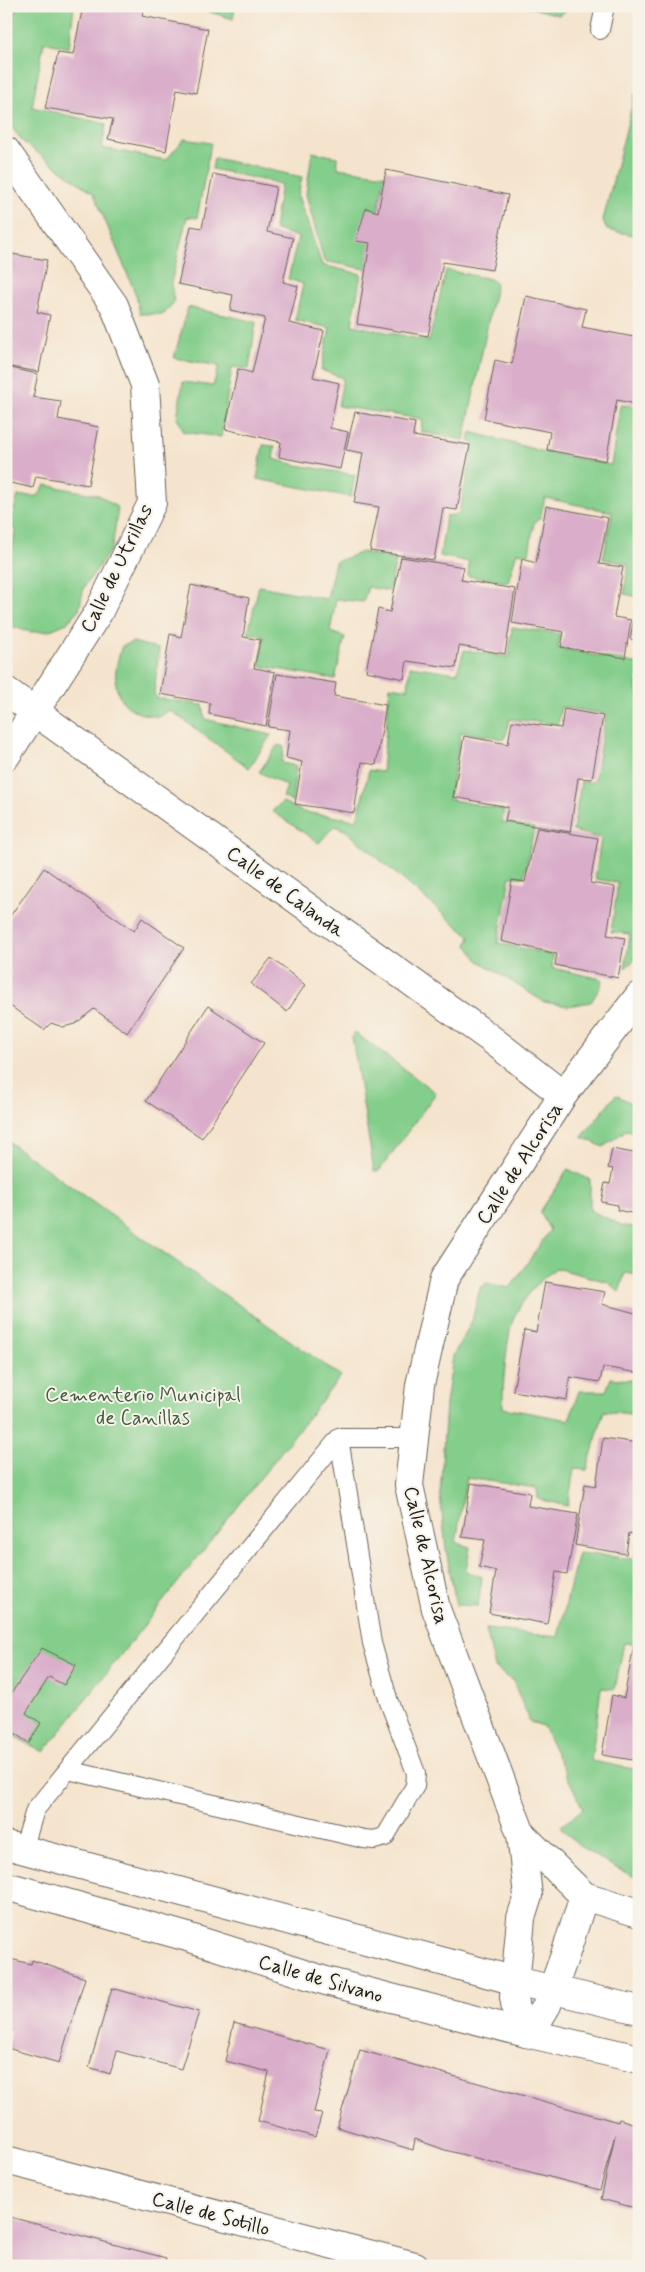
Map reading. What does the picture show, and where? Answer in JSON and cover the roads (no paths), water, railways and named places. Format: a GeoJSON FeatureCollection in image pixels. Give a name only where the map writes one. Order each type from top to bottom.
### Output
{"type":"FeatureCollection","features":[{"type":"Feature","properties":{"kind":"street","name":"Calle de Utrillas"},"geometry":{"type":"LineString","coordinates":[[6,151],[114,305],[145,385],[152,504],[98,613],[6,756]]}},
{"type":"Feature","properties":{"kind":"street","name":"Calle de Calanda"},"geometry":{"type":"LineString","coordinates":[[6,691],[470,1024],[563,1095]]}},
{"type":"Feature","properties":{"kind":"street","name":"Calle de Alcorisa"},"geometry":{"type":"LineString","coordinates":[[526,2033],[516,2015],[514,1997],[522,1918],[528,1896],[521,1834],[436,1609],[409,1485],[414,1438],[420,1385],[444,1279],[563,1095],[639,996]]}},
{"type":"Feature","properties":{"kind":"street","name":"Calle de Alcorisa"},"geometry":{"type":"LineString","coordinates":[[521,1834],[584,1896],[639,1913]]}},
{"type":"Feature","properties":{"kind":"street"},"geometry":{"type":"LineString","coordinates":[[15,1848],[516,1981],[639,2010]]}},
{"type":"Feature","properties":{"kind":"street","name":"Calle de Silvano"},"geometry":{"type":"LineString","coordinates":[[6,1886],[184,1936],[326,1981],[526,2033],[639,2059]]}},
{"type":"Feature","properties":{"kind":"street"},"geometry":{"type":"LineString","coordinates":[[526,2033],[537,2022],[552,1989],[584,1896]]}},
{"type":"Feature","properties":{"kind":"street","name":"Calle de Sotillo"},"geometry":{"type":"LineString","coordinates":[[6,2160],[415,2266]]}},
{"type":"Feature","properties":{"kind":"lane"},"geometry":{"type":"LineString","coordinates":[[600,30],[606,6]]}},
{"type":"Feature","properties":{"kind":"lane"},"geometry":{"type":"LineString","coordinates":[[339,1438],[414,1438]]}},
{"type":"Feature","properties":{"kind":"lane"},"geometry":{"type":"LineString","coordinates":[[15,1848],[35,1810],[339,1438]]}},
{"type":"Feature","properties":{"kind":"lane"},"geometry":{"type":"LineString","coordinates":[[68,1770],[364,1839],[374,1840],[385,1837],[415,1786],[416,1773],[389,1702],[372,1643],[339,1438]]}},
{"type":"Feature","properties":{"kind":"park label","name":"Cementerio Municipal de Canillas"},"geometry":{"type":"Point","coordinates":[143,1406]}}]}
